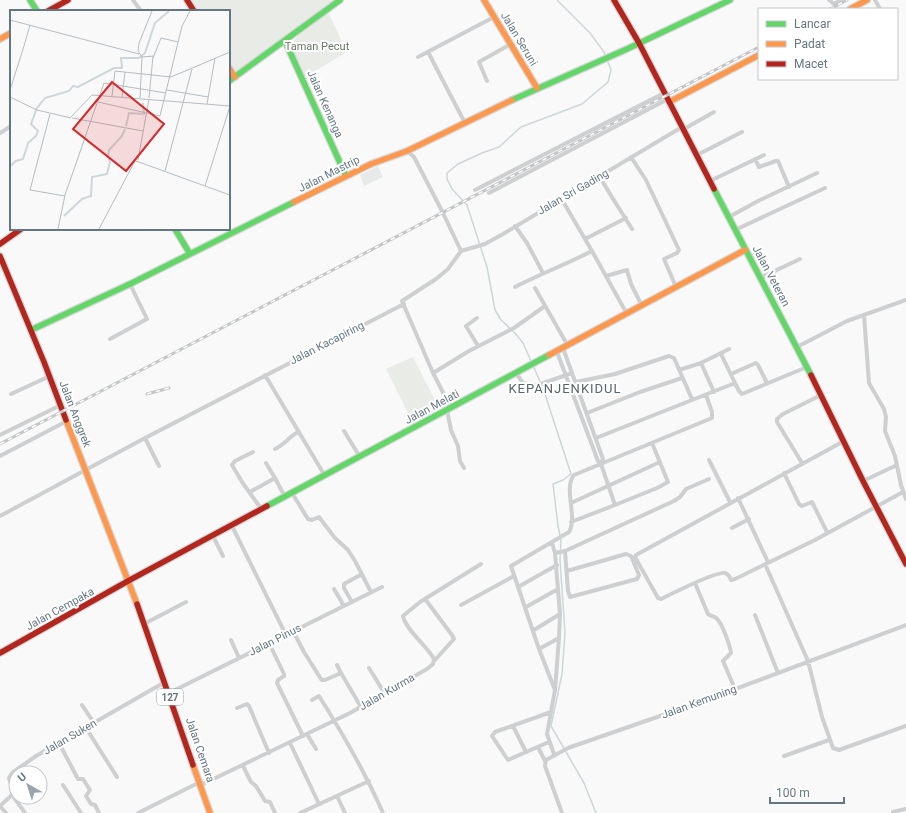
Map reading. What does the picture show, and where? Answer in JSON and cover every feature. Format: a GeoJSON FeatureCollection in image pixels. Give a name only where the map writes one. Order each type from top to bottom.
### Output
{"type":"FeatureCollection","features":[{"type":"Feature","properties":{"kind":"main road"},"geometry":{"type":"LineString","coordinates":[[30,0],[36,10]]}},
{"type":"Feature","properties":{"kind":"main road"},"geometry":{"type":"LineString","coordinates":[[50,10],[68,0]]}},
{"type":"Feature","properties":{"kind":"main road"},"geometry":{"type":"LineString","coordinates":[[188,0],[193,10]]}},
{"type":"Feature","properties":{"kind":"main road","name":"Jalan Seruni"},"geometry":{"type":"LineString","coordinates":[[484,0],[537,88]]}},
{"type":"Feature","properties":{"kind":"main road","name":"Jalan Veteran"},"geometry":{"type":"LineString","coordinates":[[614,0],[639,43],[745,250],[797,347],[906,564]]}},
{"type":"Feature","properties":{"kind":"main road","name":"Jalan Mastrip"},"geometry":{"type":"LineString","coordinates":[[31,330],[130,284],[371,164],[414,148],[537,88],[599,62],[730,0]]}},
{"type":"Feature","properties":{"kind":"main road"},"geometry":{"type":"LineString","coordinates":[[852,8],[867,0]]}},
{"type":"Feature","properties":{"kind":"main road"},"geometry":{"type":"LineString","coordinates":[[230,81],[337,1]]}},
{"type":"Feature","properties":{"kind":"main road"},"geometry":{"type":"LineString","coordinates":[[0,39],[10,34]]}},
{"type":"Feature","properties":{"kind":"main road","name":"Jalan Kenanga"},"geometry":{"type":"LineString","coordinates":[[285,41],[346,176]]}},
{"type":"Feature","properties":{"kind":"main road"},"geometry":{"type":"LineString","coordinates":[[669,101],[754,57]]}},
{"type":"Feature","properties":{"kind":"main road"},"geometry":{"type":"LineString","coordinates":[[230,70],[235,77]]}},
{"type":"Feature","properties":{"kind":"main road"},"geometry":{"type":"LineString","coordinates":[[0,244],[20,230]]}},
{"type":"Feature","properties":{"kind":"main road"},"geometry":{"type":"LineString","coordinates":[[176,230],[190,254]]}},
{"type":"Feature","properties":{"kind":"main road","name":"Jalan Melati"},"geometry":{"type":"LineString","coordinates":[[128,581],[745,250]]}},
{"type":"Feature","properties":{"kind":"main road","name":"Jalan Anggrek"},"geometry":{"type":"LineString","coordinates":[[0,256],[50,376],[128,581]]}},
{"type":"Feature","properties":{"kind":"main road","name":"Jalan Cemara"},"geometry":{"type":"LineString","coordinates":[[128,581],[169,693],[210,813]]}},
{"type":"Feature","properties":{"kind":"main road","name":"Jalan Cempaka"},"geometry":{"type":"LineString","coordinates":[[0,653],[128,581]]}},
{"type":"Feature","properties":{"kind":"street"},"geometry":{"type":"LineString","coordinates":[[133,0],[139,10]]}},
{"type":"Feature","properties":{"kind":"street"},"geometry":{"type":"LineString","coordinates":[[829,0],[834,4],[841,0]]}},
{"type":"Feature","properties":{"kind":"street"},"geometry":{"type":"LineString","coordinates":[[418,57],[494,17]]}},
{"type":"Feature","properties":{"kind":"street"},"geometry":{"type":"LineString","coordinates":[[487,81],[479,62],[511,44]]}},
{"type":"Feature","properties":{"kind":"street"},"geometry":{"type":"LineString","coordinates":[[428,52],[465,123]]}},
{"type":"Feature","properties":{"kind":"street"},"geometry":{"type":"LineString","coordinates":[[475,190],[664,93]]}},
{"type":"Feature","properties":{"kind":"street"},"geometry":{"type":"LineString","coordinates":[[489,193],[669,101]]}},
{"type":"Feature","properties":{"kind":"street","name":"Jalan Sri Gading"},"geometry":{"type":"LineString","coordinates":[[461,251],[485,244],[632,157],[714,112]]}},
{"type":"Feature","properties":{"kind":"street"},"geometry":{"type":"LineString","coordinates":[[0,133],[10,127]]}},
{"type":"Feature","properties":{"kind":"street"},"geometry":{"type":"LineString","coordinates":[[697,155],[742,132]]}},
{"type":"Feature","properties":{"kind":"street"},"geometry":{"type":"LineString","coordinates":[[414,148],[414,157]]}},
{"type":"Feature","properties":{"kind":"street"},"geometry":{"type":"LineString","coordinates":[[407,151],[414,157],[461,251]]}},
{"type":"Feature","properties":{"kind":"street"},"geometry":{"type":"LineString","coordinates":[[710,181],[764,155]]}},
{"type":"Feature","properties":{"kind":"street"},"geometry":{"type":"LineString","coordinates":[[632,157],[646,180],[679,250],[664,259],[676,287]]}},
{"type":"Feature","properties":{"kind":"street"},"geometry":{"type":"LineString","coordinates":[[755,160],[759,167],[778,161],[789,187]]}},
{"type":"Feature","properties":{"kind":"street"},"geometry":{"type":"LineString","coordinates":[[729,217],[817,173]]}},
{"type":"Feature","properties":{"kind":"street"},"geometry":{"type":"LineString","coordinates":[[600,177],[612,199],[632,229]]}},
{"type":"Feature","properties":{"kind":"street"},"geometry":{"type":"LineString","coordinates":[[735,230],[825,188]]}},
{"type":"Feature","properties":{"kind":"street"},"geometry":{"type":"LineString","coordinates":[[561,198],[592,250],[627,314]]}},
{"type":"Feature","properties":{"kind":"street"},"geometry":{"type":"LineString","coordinates":[[585,239],[626,218]]}},
{"type":"Feature","properties":{"kind":"street"},"geometry":{"type":"LineString","coordinates":[[516,226],[543,273]]}},
{"type":"Feature","properties":{"kind":"street"},"geometry":{"type":"LineString","coordinates":[[514,287],[592,250]]}},
{"type":"Feature","properties":{"kind":"street","name":"Jalan Kacapiring"},"geometry":{"type":"LineString","coordinates":[[0,516],[265,375],[404,304],[403,299],[436,279],[448,269],[461,251]]}},
{"type":"Feature","properties":{"kind":"street"},"geometry":{"type":"LineString","coordinates":[[760,278],[800,259]]}},
{"type":"Feature","properties":{"kind":"street"},"geometry":{"type":"LineString","coordinates":[[606,276],[627,270],[631,284],[642,306]]}},
{"type":"Feature","properties":{"kind":"street"},"geometry":{"type":"LineString","coordinates":[[110,340],[147,319],[130,284]]}},
{"type":"Feature","properties":{"kind":"street"},"geometry":{"type":"LineString","coordinates":[[535,288],[565,347],[572,373],[603,459],[601,464]]}},
{"type":"Feature","properties":{"kind":"street"},"geometry":{"type":"LineString","coordinates":[[797,347],[854,318],[906,300]]}},
{"type":"Feature","properties":{"kind":"street"},"geometry":{"type":"LineString","coordinates":[[404,304],[449,409],[451,430],[458,446],[460,461],[464,468]]}},
{"type":"Feature","properties":{"kind":"street"},"geometry":{"type":"LineString","coordinates":[[433,373],[478,346],[509,331],[545,306]]}},
{"type":"Feature","properties":{"kind":"street"},"geometry":{"type":"LineString","coordinates":[[863,315],[869,383],[884,409],[886,417],[885,432],[895,456],[895,466],[901,493],[906,499]]}},
{"type":"Feature","properties":{"kind":"street"},"geometry":{"type":"LineString","coordinates":[[477,318],[466,326],[478,346]]}},
{"type":"Feature","properties":{"kind":"street"},"geometry":{"type":"LineString","coordinates":[[679,370],[701,363],[729,349]]}},
{"type":"Feature","properties":{"kind":"street"},"geometry":{"type":"LineString","coordinates":[[557,352],[598,461],[601,464],[615,505]]}},
{"type":"Feature","properties":{"kind":"street"},"geometry":{"type":"LineString","coordinates":[[721,354],[739,391],[742,394],[807,367]]}},
{"type":"Feature","properties":{"kind":"street"},"geometry":{"type":"LineString","coordinates":[[576,382],[615,374],[669,356],[674,358],[692,399]]}},
{"type":"Feature","properties":{"kind":"street"},"geometry":{"type":"LineString","coordinates":[[701,363],[714,392]]}},
{"type":"Feature","properties":{"kind":"street"},"geometry":{"type":"LineString","coordinates":[[731,374],[756,363],[766,383]]}},
{"type":"Feature","properties":{"kind":"street"},"geometry":{"type":"LineString","coordinates":[[516,373],[523,383],[535,386],[572,373]]}},
{"type":"Feature","properties":{"kind":"street"},"geometry":{"type":"LineString","coordinates":[[265,375],[325,476]]}},
{"type":"Feature","properties":{"kind":"street"},"geometry":{"type":"LineString","coordinates":[[12,394],[50,376]]}},
{"type":"Feature","properties":{"kind":"street"},"geometry":{"type":"LineString","coordinates":[[587,413],[640,392],[682,378]]}},
{"type":"Feature","properties":{"kind":"street"},"geometry":{"type":"LineString","coordinates":[[596,438],[735,383]]}},
{"type":"Feature","properties":{"kind":"street"},"geometry":{"type":"LineString","coordinates":[[555,690],[539,649],[534,630],[511,566],[564,536],[570,529],[570,483],[574,475],[712,418],[713,415],[706,394]]}},
{"type":"Feature","properties":{"kind":"street"},"geometry":{"type":"LineString","coordinates":[[802,463],[777,422],[777,419],[783,414],[821,395]]}},
{"type":"Feature","properties":{"kind":"street"},"geometry":{"type":"LineString","coordinates":[[0,436],[61,405]]}},
{"type":"Feature","properties":{"kind":"street"},"geometry":{"type":"LineString","coordinates":[[0,456],[67,421]]}},
{"type":"Feature","properties":{"kind":"street"},"geometry":{"type":"LineString","coordinates":[[587,432],[593,429]]}},
{"type":"Feature","properties":{"kind":"street"},"geometry":{"type":"LineString","coordinates":[[344,431],[360,457]]}},
{"type":"Feature","properties":{"kind":"street"},"geometry":{"type":"LineString","coordinates":[[275,449],[284,445],[291,436],[298,432]]}},
{"type":"Feature","properties":{"kind":"street"},"geometry":{"type":"LineString","coordinates":[[145,438],[160,466]]}},
{"type":"Feature","properties":{"kind":"street"},"geometry":{"type":"LineString","coordinates":[[844,441],[730,502],[635,556],[659,599],[724,573],[728,575],[731,580],[735,579],[901,493]]}},
{"type":"Feature","properties":{"kind":"street"},"geometry":{"type":"LineString","coordinates":[[571,522],[656,488],[667,482],[668,481],[652,443]]}},
{"type":"Feature","properties":{"kind":"street"},"geometry":{"type":"LineString","coordinates":[[253,452],[235,461],[232,465],[262,510]]}},
{"type":"Feature","properties":{"kind":"street"},"geometry":{"type":"LineString","coordinates":[[709,460],[730,502]]}},
{"type":"Feature","properties":{"kind":"street"},"geometry":{"type":"LineString","coordinates":[[571,502],[660,462]]}},
{"type":"Feature","properties":{"kind":"street"},"geometry":{"type":"LineString","coordinates":[[266,463],[285,497]]}},
{"type":"Feature","properties":{"kind":"street"},"geometry":{"type":"LineString","coordinates":[[863,481],[895,466]]}},
{"type":"Feature","properties":{"kind":"street"},"geometry":{"type":"LineString","coordinates":[[784,473],[799,504],[802,506],[812,502],[827,532]]}},
{"type":"Feature","properties":{"kind":"street"},"geometry":{"type":"LineString","coordinates":[[250,492],[275,478]]}},
{"type":"Feature","properties":{"kind":"street"},"geometry":{"type":"LineString","coordinates":[[560,552],[674,501],[680,497],[686,489],[709,479]]}},
{"type":"Feature","properties":{"kind":"street"},"geometry":{"type":"LineString","coordinates":[[292,493],[308,519],[312,520],[318,517],[321,518],[335,538],[348,550],[371,592]]}},
{"type":"Feature","properties":{"kind":"street"},"geometry":{"type":"LineString","coordinates":[[738,498],[749,519],[808,661],[829,740],[833,748],[839,750],[906,726]]}},
{"type":"Feature","properties":{"kind":"street"},"geometry":{"type":"LineString","coordinates":[[732,528],[749,519]]}},
{"type":"Feature","properties":{"kind":"street"},"geometry":{"type":"LineString","coordinates":[[232,526],[286,634]]}},
{"type":"Feature","properties":{"kind":"street"},"geometry":{"type":"LineString","coordinates":[[213,536],[223,556]]}},
{"type":"Feature","properties":{"kind":"street"},"geometry":{"type":"LineString","coordinates":[[552,543],[560,552],[567,571],[568,591],[572,597],[634,580],[639,577],[631,556],[626,554],[567,571]]}},
{"type":"Feature","properties":{"kind":"street"},"geometry":{"type":"LineString","coordinates":[[554,754],[547,734],[555,690],[559,638],[560,614],[557,565],[560,552]]}},
{"type":"Feature","properties":{"kind":"street"},"geometry":{"type":"LineString","coordinates":[[434,662],[433,657],[403,616],[425,599],[481,564]]}},
{"type":"Feature","properties":{"kind":"street"},"geometry":{"type":"LineString","coordinates":[[518,588],[557,565]]}},
{"type":"Feature","properties":{"kind":"street"},"geometry":{"type":"LineString","coordinates":[[352,602],[344,588],[344,584],[362,574]]}},
{"type":"Feature","properties":{"kind":"street"},"geometry":{"type":"LineString","coordinates":[[461,605],[514,576]]}},
{"type":"Feature","properties":{"kind":"street"},"geometry":{"type":"LineString","coordinates":[[696,583],[708,614],[715,616],[719,621],[727,639],[731,653],[723,661],[735,689]]}},
{"type":"Feature","properties":{"kind":"street","name":"Jalan Pinus"},"geometry":{"type":"LineString","coordinates":[[169,693],[382,587]]}},
{"type":"Feature","properties":{"kind":"street"},"geometry":{"type":"LineString","coordinates":[[334,589],[344,606]]}},
{"type":"Feature","properties":{"kind":"street"},"geometry":{"type":"LineString","coordinates":[[526,607],[558,589]]}},
{"type":"Feature","properties":{"kind":"street","name":"Jalan Kurma"},"geometry":{"type":"LineString","coordinates":[[138,813],[269,754],[361,707],[423,672],[454,639],[425,599]]}},
{"type":"Feature","properties":{"kind":"street"},"geometry":{"type":"LineString","coordinates":[[144,624],[186,602]]}},
{"type":"Feature","properties":{"kind":"street"},"geometry":{"type":"LineString","coordinates":[[534,630],[560,614]]}},
{"type":"Feature","properties":{"kind":"street"},"geometry":{"type":"LineString","coordinates":[[756,615],[778,673]]}},
{"type":"Feature","properties":{"kind":"street","name":"Jalan Kemuning"},"geometry":{"type":"LineString","coordinates":[[545,761],[554,754],[568,748],[735,689],[906,625]]}},
{"type":"Feature","properties":{"kind":"street"},"geometry":{"type":"LineString","coordinates":[[293,631],[304,652],[322,680],[341,673]]}},
{"type":"Feature","properties":{"kind":"street"},"geometry":{"type":"LineString","coordinates":[[539,649],[559,638]]}},
{"type":"Feature","properties":{"kind":"street"},"geometry":{"type":"LineString","coordinates":[[231,640],[239,658]]}},
{"type":"Feature","properties":{"kind":"street"},"geometry":{"type":"LineString","coordinates":[[269,643],[284,674],[284,676],[278,680],[277,683],[305,735],[316,749]]}},
{"type":"Feature","properties":{"kind":"street"},"geometry":{"type":"LineString","coordinates":[[337,665],[361,707]]}},
{"type":"Feature","properties":{"kind":"street"},"geometry":{"type":"LineString","coordinates":[[369,668],[385,694]]}},
{"type":"Feature","properties":{"kind":"street","name":"Jalan Suken"},"geometry":{"type":"LineString","coordinates":[[24,765],[36,756],[165,682]]}},
{"type":"Feature","properties":{"kind":"street"},"geometry":{"type":"LineString","coordinates":[[312,700],[319,696],[335,720],[369,781],[383,813]]}},
{"type":"Feature","properties":{"kind":"street"},"geometry":{"type":"LineString","coordinates":[[238,708],[247,704],[249,706],[269,754]]}},
{"type":"Feature","properties":{"kind":"street"},"geometry":{"type":"LineString","coordinates":[[82,705],[94,723]]}},
{"type":"Feature","properties":{"kind":"street"},"geometry":{"type":"LineString","coordinates":[[549,742],[507,760],[492,736],[495,732],[550,712]]}},
{"type":"Feature","properties":{"kind":"street"},"geometry":{"type":"LineString","coordinates":[[513,726],[526,752]]}},
{"type":"Feature","properties":{"kind":"street"},"geometry":{"type":"LineString","coordinates":[[86,728],[117,778]]}},
{"type":"Feature","properties":{"kind":"street"},"geometry":{"type":"LineString","coordinates":[[784,756],[829,740]]}},
{"type":"Feature","properties":{"kind":"street"},"geometry":{"type":"LineString","coordinates":[[59,743],[78,779],[83,778],[89,789],[86,796],[90,804],[95,806],[100,813]]}},
{"type":"Feature","properties":{"kind":"street"},"geometry":{"type":"LineString","coordinates":[[290,743],[319,804]]}},
{"type":"Feature","properties":{"kind":"street"},"geometry":{"type":"LineString","coordinates":[[538,747],[545,761],[545,766],[562,813]]}},
{"type":"Feature","properties":{"kind":"street"},"geometry":{"type":"LineString","coordinates":[[244,766],[251,782],[256,786],[265,801],[270,802],[275,813]]}},
{"type":"Feature","properties":{"kind":"street"},"geometry":{"type":"LineString","coordinates":[[303,812],[369,781]]}},
{"type":"Feature","properties":{"kind":"street"},"geometry":{"type":"LineString","coordinates":[[63,785],[81,813]]}},
{"type":"Feature","properties":{"kind":"street"},"geometry":{"type":"LineString","coordinates":[[337,796],[345,813]]}},
{"type":"Feature","properties":{"kind":"street"},"geometry":{"type":"LineString","coordinates":[[2,805],[6,813]]}},
{"type":"Feature","properties":{"kind":"street"},"geometry":{"type":"LineString","coordinates":[[19,805],[25,813]]}},
{"type":"Feature","properties":{"kind":"street"},"geometry":{"type":"LineString","coordinates":[[893,812],[906,809]]}},
{"type":"Feature","properties":{"kind":"shaded area"},"geometry":{"type":"Polygon","coordinates":[[[378,166],[383,177],[364,186],[360,175],[378,166]]]}},
{"type":"Feature","properties":{"kind":"green space"},"geometry":{"type":"Polygon","coordinates":[[[188,0],[333,0],[334,2],[235,75],[230,67],[230,10],[194,10],[188,0]]]}},
{"type":"Feature","properties":{"kind":"green space","name":"Taman Pecut"},"geometry":{"type":"Polygon","coordinates":[[[328,12],[347,52],[305,77],[293,50],[293,42],[301,32],[328,12]]]}},
{"type":"Feature","properties":{"kind":"green space"},"geometry":{"type":"Polygon","coordinates":[[[413,357],[438,406],[412,421],[386,369],[413,357]]]}},
{"type":"Feature","properties":{"kind":"waterway"},"geometry":{"type":"LineString","coordinates":[[557,0],[590,33],[604,52],[611,70],[608,82],[582,104],[521,127],[499,147],[458,164],[447,173],[447,179],[452,189],[467,205],[487,267],[495,310],[501,320],[523,343],[543,388],[571,474],[563,480],[553,484],[561,540],[560,560],[565,633],[562,674],[551,726],[584,783],[596,813]]}},
{"type":"Feature","properties":{"kind":"railway"},"geometry":{"type":"LineString","coordinates":[[832,8],[847,0]]}},
{"type":"Feature","properties":{"kind":"railway"},"geometry":{"type":"LineString","coordinates":[[0,444],[758,48]]}},
{"type":"Feature","properties":{"kind":"railway"},"geometry":{"type":"LineString","coordinates":[[147,394],[169,388]]}},
{"type":"Feature","properties":{"kind":"traffic: fast"},"geometry":{"type":"LineString","coordinates":[[30,0],[36,10]]}},
{"type":"Feature","properties":{"kind":"traffic: fast"},"geometry":{"type":"LineString","coordinates":[[230,80],[340,0]]}},
{"type":"Feature","properties":{"kind":"traffic: fast"},"geometry":{"type":"LineString","coordinates":[[512,100],[627,49],[730,0]]}},
{"type":"Feature","properties":{"kind":"traffic: fast"},"geometry":{"type":"LineString","coordinates":[[285,41],[346,176]]}},
{"type":"Feature","properties":{"kind":"traffic: fast"},"geometry":{"type":"LineString","coordinates":[[714,189],[811,375]]}},
{"type":"Feature","properties":{"kind":"traffic: fast"},"geometry":{"type":"LineString","coordinates":[[31,330],[130,284],[294,202]]}},
{"type":"Feature","properties":{"kind":"traffic: fast"},"geometry":{"type":"LineString","coordinates":[[176,230],[190,254]]}},
{"type":"Feature","properties":{"kind":"traffic: fast"},"geometry":{"type":"LineString","coordinates":[[267,506],[549,355]]}},
{"type":"Feature","properties":{"kind":"traffic: slow"},"geometry":{"type":"LineString","coordinates":[[484,0],[537,88]]}},
{"type":"Feature","properties":{"kind":"traffic: slow"},"geometry":{"type":"LineString","coordinates":[[852,8],[867,0]]}},
{"type":"Feature","properties":{"kind":"traffic: slow"},"geometry":{"type":"LineString","coordinates":[[0,39],[10,34]]}},
{"type":"Feature","properties":{"kind":"traffic: slow"},"geometry":{"type":"LineString","coordinates":[[669,102],[758,56]]}},
{"type":"Feature","properties":{"kind":"traffic: slow"},"geometry":{"type":"LineString","coordinates":[[230,70],[235,77]]}},
{"type":"Feature","properties":{"kind":"traffic: slow"},"geometry":{"type":"LineString","coordinates":[[294,202],[371,164],[407,151],[512,100]]}},
{"type":"Feature","properties":{"kind":"traffic: slow"},"geometry":{"type":"LineString","coordinates":[[549,355],[745,250]]}},
{"type":"Feature","properties":{"kind":"traffic: slow"},"geometry":{"type":"LineString","coordinates":[[66,420],[137,604]]}},
{"type":"Feature","properties":{"kind":"traffic: slow"},"geometry":{"type":"LineString","coordinates":[[193,765],[210,813]]}},
{"type":"Feature","properties":{"kind":"traffic: jam"},"geometry":{"type":"LineString","coordinates":[[50,10],[68,0]]}},
{"type":"Feature","properties":{"kind":"traffic: jam"},"geometry":{"type":"LineString","coordinates":[[187,0],[193,10]]}},
{"type":"Feature","properties":{"kind":"traffic: jam"},"geometry":{"type":"LineString","coordinates":[[614,0],[639,43],[714,189]]}},
{"type":"Feature","properties":{"kind":"traffic: jam"},"geometry":{"type":"LineString","coordinates":[[0,244],[20,230]]}},
{"type":"Feature","properties":{"kind":"traffic: jam"},"geometry":{"type":"LineString","coordinates":[[0,256],[44,362],[66,420]]}},
{"type":"Feature","properties":{"kind":"traffic: jam"},"geometry":{"type":"LineString","coordinates":[[811,375],[906,564]]}},
{"type":"Feature","properties":{"kind":"traffic: jam"},"geometry":{"type":"LineString","coordinates":[[128,581],[267,506]]}},
{"type":"Feature","properties":{"kind":"traffic: jam"},"geometry":{"type":"LineString","coordinates":[[0,653],[128,581]]}},
{"type":"Feature","properties":{"kind":"traffic: jam"},"geometry":{"type":"LineString","coordinates":[[137,604],[193,765]]}},
{"type":"Feature","properties":{"kind":"district","name":"KEPANJENKIDUL"},"geometry":{"type":"Point","coordinates":[565,388]}}]}
